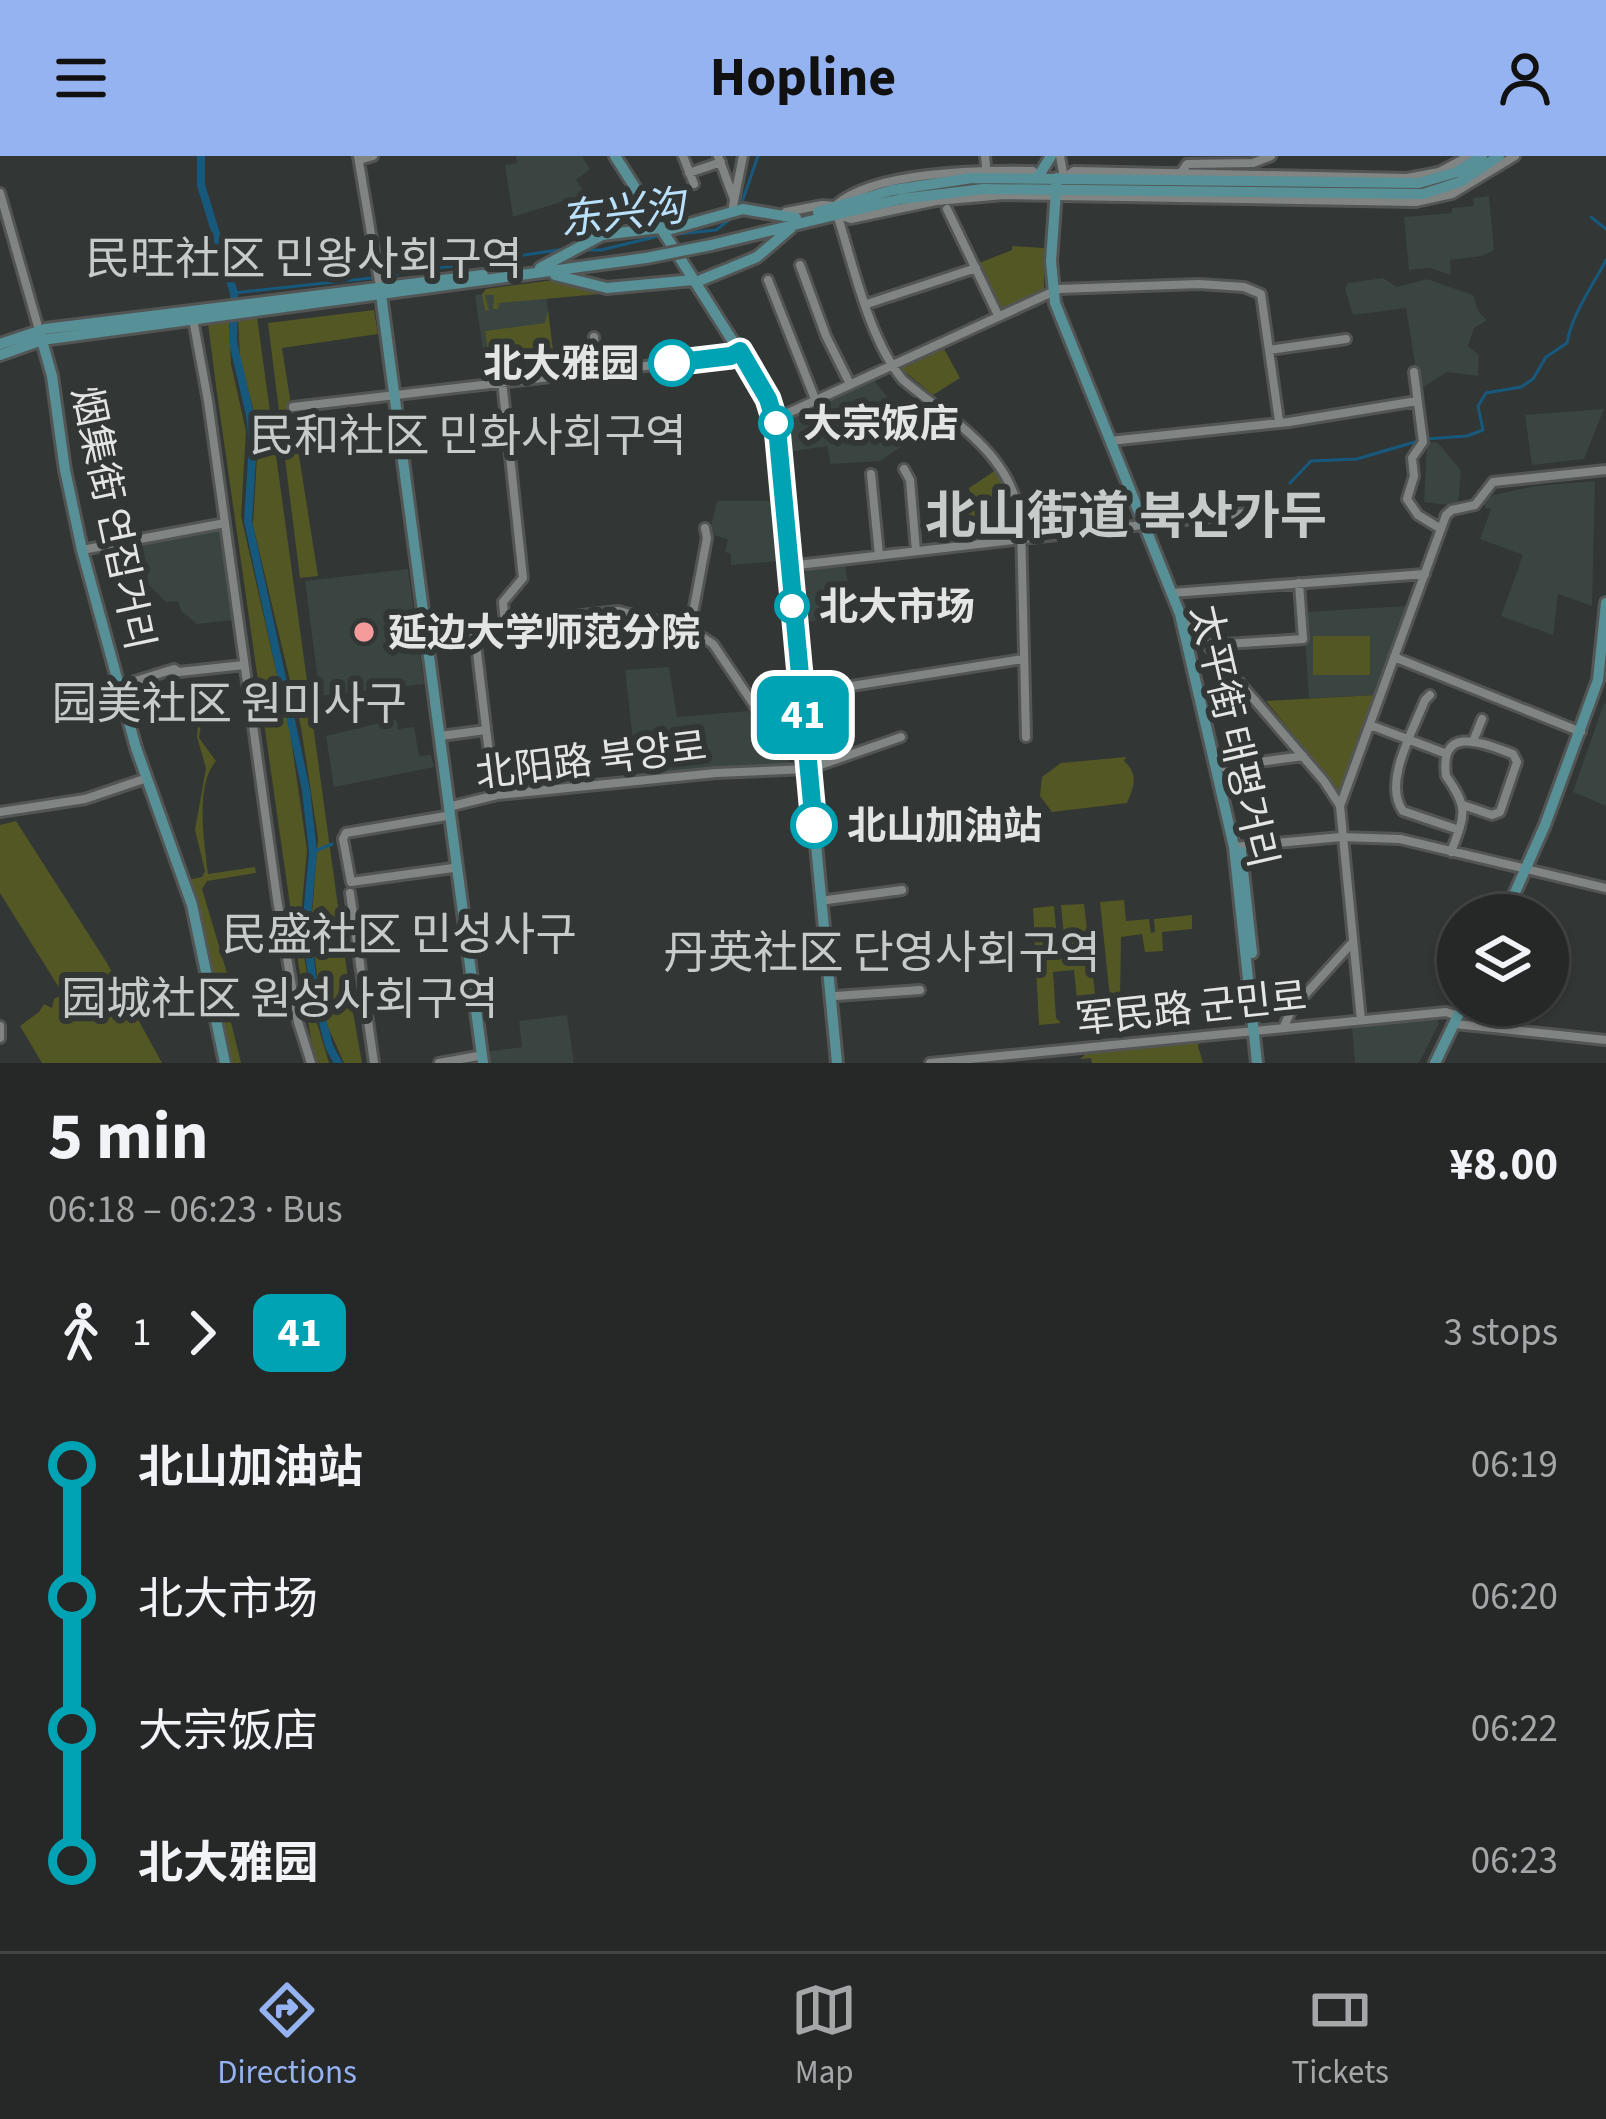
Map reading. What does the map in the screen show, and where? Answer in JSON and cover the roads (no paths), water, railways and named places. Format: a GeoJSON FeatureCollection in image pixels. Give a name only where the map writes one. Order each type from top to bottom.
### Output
{"type":"FeatureCollection","features":[{"type":"Feature","properties":{"kind":"main road"},"geometry":{"type":"LineString","coordinates":[[619,156],[778,417],[837,1063]]}},
{"type":"Feature","properties":{"kind":"main road"},"geometry":{"type":"LineString","coordinates":[[1038,177],[1054,156]]}},
{"type":"Feature","properties":{"kind":"main road"},"geometry":{"type":"LineString","coordinates":[[836,211],[944,192],[1179,177],[1419,183],[1457,172],[1482,156]]}},
{"type":"Feature","properties":{"kind":"main road"},"geometry":{"type":"LineString","coordinates":[[740,215],[756,245],[753,257],[696,279],[616,286],[606,262],[604,236],[666,232],[740,215],[797,221],[922,184],[987,175],[1038,177],[1060,187],[1417,195],[1454,185],[1499,156]]}},
{"type":"Feature","properties":{"kind":"main road","name":"太平街 태평거리"},"geometry":{"type":"LineString","coordinates":[[1060,187],[1056,290],[1184,618],[1223,767],[1237,847],[1261,1063]]}},
{"type":"Feature","properties":{"kind":"main road"},"geometry":{"type":"LineString","coordinates":[[740,215],[797,221]]}},
{"type":"Feature","properties":{"kind":"main road"},"geometry":{"type":"LineString","coordinates":[[0,344],[380,286],[606,262],[711,243],[740,215]]}},
{"type":"Feature","properties":{"kind":"main road"},"geometry":{"type":"LineString","coordinates":[[540,270],[607,288],[696,279],[757,257],[797,221]]}},
{"type":"Feature","properties":{"kind":"main road"},"geometry":{"type":"LineString","coordinates":[[540,270],[602,235],[666,232]]}},
{"type":"Feature","properties":{"kind":"main road"},"geometry":{"type":"LineString","coordinates":[[380,286],[480,1060]]}},
{"type":"Feature","properties":{"kind":"main road"},"geometry":{"type":"LineString","coordinates":[[0,355],[41,335]]}},
{"type":"Feature","properties":{"kind":"main road","name":"烟集街 연집거리"},"geometry":{"type":"LineString","coordinates":[[41,335],[82,550],[147,778],[192,905],[225,1063]]}},
{"type":"Feature","properties":{"kind":"main road"},"geometry":{"type":"LineString","coordinates":[[792,565],[836,996],[837,1063]]}},
{"type":"Feature","properties":{"kind":"main road"},"geometry":{"type":"LineString","coordinates":[[1515,894],[1601,669],[1606,603]]}},
{"type":"Feature","properties":{"kind":"main road","name":"太平街 태평거리"},"geometry":{"type":"LineString","coordinates":[[1184,618],[1237,847]]}},
{"type":"Feature","properties":{"kind":"main road"},"geometry":{"type":"LineString","coordinates":[[424,632],[480,1060]]}},
{"type":"Feature","properties":{"kind":"main road"},"geometry":{"type":"LineString","coordinates":[[1435,1063],[1453,1026]]}},
{"type":"Feature","properties":{"kind":"street"},"geometry":{"type":"LineString","coordinates":[[373,156],[358,158],[380,286]]}},
{"type":"Feature","properties":{"kind":"street"},"geometry":{"type":"LineString","coordinates":[[682,156],[694,184]]}},
{"type":"Feature","properties":{"kind":"street"},"geometry":{"type":"LineString","coordinates":[[740,215],[743,156]]}},
{"type":"Feature","properties":{"kind":"street"},"geometry":{"type":"LineString","coordinates":[[985,156],[987,175]]}},
{"type":"Feature","properties":{"kind":"street","name":"太平街 태평거리"},"geometry":{"type":"LineString","coordinates":[[1054,156],[1060,187]]}},
{"type":"Feature","properties":{"kind":"street"},"geometry":{"type":"LineString","coordinates":[[1179,177],[1187,164],[1253,163],[1271,156]]}},
{"type":"Feature","properties":{"kind":"street"},"geometry":{"type":"LineString","coordinates":[[1179,177],[1412,178],[1444,171],[1468,156]]}},
{"type":"Feature","properties":{"kind":"street"},"geometry":{"type":"LineString","coordinates":[[1060,187],[1416,202],[1452,194],[1514,156]]}},
{"type":"Feature","properties":{"kind":"street"},"geometry":{"type":"LineString","coordinates":[[689,173],[720,159],[740,215]]}},
{"type":"Feature","properties":{"kind":"street","name":"烟集街 연집거리"},"geometry":{"type":"LineString","coordinates":[[0,193],[41,335]]}},
{"type":"Feature","properties":{"kind":"street"},"geometry":{"type":"LineString","coordinates":[[740,215],[822,205],[836,211],[892,365],[996,459],[1017,501],[1026,737]]}},
{"type":"Feature","properties":{"kind":"street"},"geometry":{"type":"LineString","coordinates":[[946,208],[998,315]]}},
{"type":"Feature","properties":{"kind":"street"},"geometry":{"type":"LineString","coordinates":[[696,279],[758,260],[792,232],[836,211]]}},
{"type":"Feature","properties":{"kind":"street"},"geometry":{"type":"LineString","coordinates":[[800,266],[850,384]]}},
{"type":"Feature","properties":{"kind":"street"},"geometry":{"type":"LineString","coordinates":[[867,304],[976,268]]}},
{"type":"Feature","properties":{"kind":"street"},"geometry":{"type":"LineString","coordinates":[[769,280],[814,399]]}},
{"type":"Feature","properties":{"kind":"street"},"geometry":{"type":"LineString","coordinates":[[778,417],[1056,290],[1199,284],[1258,290],[1264,302],[1279,421]]}},
{"type":"Feature","properties":{"kind":"street"},"geometry":{"type":"LineString","coordinates":[[198,315],[244,665],[298,1022],[311,1063]]}},
{"type":"Feature","properties":{"kind":"street"},"geometry":{"type":"LineString","coordinates":[[594,338],[597,372]]}},
{"type":"Feature","properties":{"kind":"street"},"geometry":{"type":"LineString","coordinates":[[1269,350],[1346,339]]}},
{"type":"Feature","properties":{"kind":"street"},"geometry":{"type":"LineString","coordinates":[[293,407],[731,356],[741,350]]}},
{"type":"Feature","properties":{"kind":"street"},"geometry":{"type":"LineString","coordinates":[[1414,372],[1423,442],[1412,458],[1414,476],[1407,499],[1418,515],[1441,529]]}},
{"type":"Feature","properties":{"kind":"street"},"geometry":{"type":"LineString","coordinates":[[502,381],[523,578],[503,602],[506,623]]}},
{"type":"Feature","properties":{"kind":"street"},"geometry":{"type":"LineString","coordinates":[[1112,441],[1417,401]]}},
{"type":"Feature","properties":{"kind":"street"},"geometry":{"type":"LineString","coordinates":[[904,470],[910,480],[916,551]]}},
{"type":"Feature","properties":{"kind":"street"},"geometry":{"type":"LineString","coordinates":[[1361,1020],[1340,806],[1448,512],[1475,505],[1493,482],[1606,470]]}},
{"type":"Feature","properties":{"kind":"street"},"geometry":{"type":"LineString","coordinates":[[871,474],[879,555]]}},
{"type":"Feature","properties":{"kind":"street"},"geometry":{"type":"LineString","coordinates":[[792,565],[1246,513]]}},
{"type":"Feature","properties":{"kind":"street"},"geometry":{"type":"LineString","coordinates":[[82,550],[225,523]]}},
{"type":"Feature","properties":{"kind":"street"},"geometry":{"type":"LineString","coordinates":[[690,628],[705,528]]}},
{"type":"Feature","properties":{"kind":"street"},"geometry":{"type":"LineString","coordinates":[[1175,593],[1425,574]]}},
{"type":"Feature","properties":{"kind":"street"},"geometry":{"type":"LineString","coordinates":[[1209,645],[1303,639],[1299,583]]}},
{"type":"Feature","properties":{"kind":"street"},"geometry":{"type":"LineString","coordinates":[[424,632],[618,611],[690,628],[713,644],[779,742],[810,766]]}},
{"type":"Feature","properties":{"kind":"street"},"geometry":{"type":"LineString","coordinates":[[1184,618],[1340,806]]}},
{"type":"Feature","properties":{"kind":"street"},"geometry":{"type":"LineString","coordinates":[[474,627],[494,796]]}},
{"type":"Feature","properties":{"kind":"street"},"geometry":{"type":"LineString","coordinates":[[1394,657],[1580,732]]}},
{"type":"Feature","properties":{"kind":"street"},"geometry":{"type":"LineString","coordinates":[[807,693],[1023,659]]}},
{"type":"Feature","properties":{"kind":"street"},"geometry":{"type":"LineString","coordinates":[[120,687],[61,704],[179,672],[244,665]]}},
{"type":"Feature","properties":{"kind":"street"},"geometry":{"type":"LineString","coordinates":[[1430,695],[1395,787],[1399,807],[1460,830]]}},
{"type":"Feature","properties":{"kind":"street"},"geometry":{"type":"LineString","coordinates":[[1474,739],[1482,718]]}},
{"type":"Feature","properties":{"kind":"street"},"geometry":{"type":"LineString","coordinates":[[1370,725],[1447,754]]}},
{"type":"Feature","properties":{"kind":"street"},"geometry":{"type":"LineString","coordinates":[[440,736],[486,730]]}},
{"type":"Feature","properties":{"kind":"street","name":"北阳路 북양로"},"geometry":{"type":"LineString","coordinates":[[453,868],[350,881],[343,838],[346,833],[494,796],[810,766],[901,737]]}},
{"type":"Feature","properties":{"kind":"street"},"geometry":{"type":"LineString","coordinates":[[1451,852],[1463,806],[1458,789],[1446,776],[1447,754],[1454,745],[1474,739],[1513,754],[1517,763],[1499,812],[1492,815],[1463,806]]}},
{"type":"Feature","properties":{"kind":"street"},"geometry":{"type":"LineString","coordinates":[[1223,767],[1303,756]]}},
{"type":"Feature","properties":{"kind":"street"},"geometry":{"type":"LineString","coordinates":[[0,812],[85,799],[147,778]]}},
{"type":"Feature","properties":{"kind":"street"},"geometry":{"type":"LineString","coordinates":[[1237,847],[1341,837],[1400,839],[1606,888]]}},
{"type":"Feature","properties":{"kind":"street"},"geometry":{"type":"LineString","coordinates":[[827,900],[902,890]]}},
{"type":"Feature","properties":{"kind":"street"},"geometry":{"type":"LineString","coordinates":[[350,893],[374,1063]]}},
{"type":"Feature","properties":{"kind":"street"},"geometry":{"type":"LineString","coordinates":[[1283,1028],[1292,1009],[1353,942]]}},
{"type":"Feature","properties":{"kind":"street"},"geometry":{"type":"LineString","coordinates":[[836,996],[920,990]]}},
{"type":"Feature","properties":{"kind":"street","name":"军民路 군민로"},"geometry":{"type":"LineString","coordinates":[[930,1063],[1040,1058],[1437,1013]]}},
{"type":"Feature","properties":{"kind":"street"},"geometry":{"type":"LineString","coordinates":[[0,1026],[0,1038]]}},
{"type":"Feature","properties":{"kind":"street","name":"军民路 군민로"},"geometry":{"type":"LineString","coordinates":[[1523,1026],[1606,1040]]}},
{"type":"Feature","properties":{"kind":"street"},"geometry":{"type":"LineString","coordinates":[[439,1063],[480,1060]]}},
{"type":"Feature","properties":{"kind":"waterway"},"geometry":{"type":"LineString","coordinates":[[201,156],[201,185],[234,293],[233,342],[250,415],[248,521],[306,790],[313,852],[306,928],[313,983],[338,1063]]}},
{"type":"Feature","properties":{"kind":"waterway","name":"东兴沟"},"geometry":{"type":"LineString","coordinates":[[741,205],[758,156]]}},
{"type":"Feature","properties":{"kind":"waterway","name":"东兴沟"},"geometry":{"type":"LineString","coordinates":[[669,235],[716,230],[737,214]]}},
{"type":"Feature","properties":{"kind":"waterway"},"geometry":{"type":"LineString","coordinates":[[1591,217],[1606,229]]}},
{"type":"Feature","properties":{"kind":"waterway","name":"东兴沟"},"geometry":{"type":"LineString","coordinates":[[587,250],[659,236]]}},
{"type":"Feature","properties":{"kind":"waterway","name":"东兴沟"},"geometry":{"type":"LineString","coordinates":[[234,293],[571,248]]}},
{"type":"Feature","properties":{"kind":"waterway"},"geometry":{"type":"LineString","coordinates":[[1426,439],[1483,430],[1478,406],[1486,393],[1521,387],[1533,379],[1546,357],[1567,343],[1578,311],[1606,260]]}},
{"type":"Feature","properties":{"kind":"waterway"},"geometry":{"type":"LineString","coordinates":[[1290,483],[1311,461],[1357,459],[1418,441]]}},
{"type":"Feature","properties":{"kind":"waterway"},"geometry":{"type":"LineString","coordinates":[[313,852],[332,844]]}},
{"type":"Feature","properties":{"kind":"place","name":"北大雅园"},"geometry":{"type":"Point","coordinates":[672,363]}},
{"type":"Feature","properties":{"kind":"place","name":"大宗饭店"},"geometry":{"type":"Point","coordinates":[776,423]}},
{"type":"Feature","properties":{"kind":"place","name":"北大市场"},"geometry":{"type":"Point","coordinates":[792,606]}},
{"type":"Feature","properties":{"kind":"place","name":"延边大学师范分院"},"geometry":{"type":"Point","coordinates":[364,632]}},
{"type":"Feature","properties":{"kind":"place","name":"北山加油站"},"geometry":{"type":"Point","coordinates":[814,825]}},
{"type":"Feature","properties":{"kind":"district","name":"民旺社区 민왕사회구역"},"geometry":{"type":"Point","coordinates":[304,258]}},
{"type":"Feature","properties":{"kind":"district","name":"民和社区 민화사회구역"},"geometry":{"type":"Point","coordinates":[468,435]}},
{"type":"Feature","properties":{"kind":"district","name":"北山街道 북산가두"},"geometry":{"type":"Point","coordinates":[1126,515]}},
{"type":"Feature","properties":{"kind":"district","name":"园美社区 원미사구"},"geometry":{"type":"Point","coordinates":[229,703]}},
{"type":"Feature","properties":{"kind":"district","name":"民盛社区 민성사구"},"geometry":{"type":"Point","coordinates":[399,934]}},
{"type":"Feature","properties":{"kind":"district","name":"丹英社区 단영사회구역"},"geometry":{"type":"Point","coordinates":[882,952]}},
{"type":"Feature","properties":{"kind":"district","name":"园城社区 원성사회구역"},"geometry":{"type":"Point","coordinates":[280,998]}}]}
